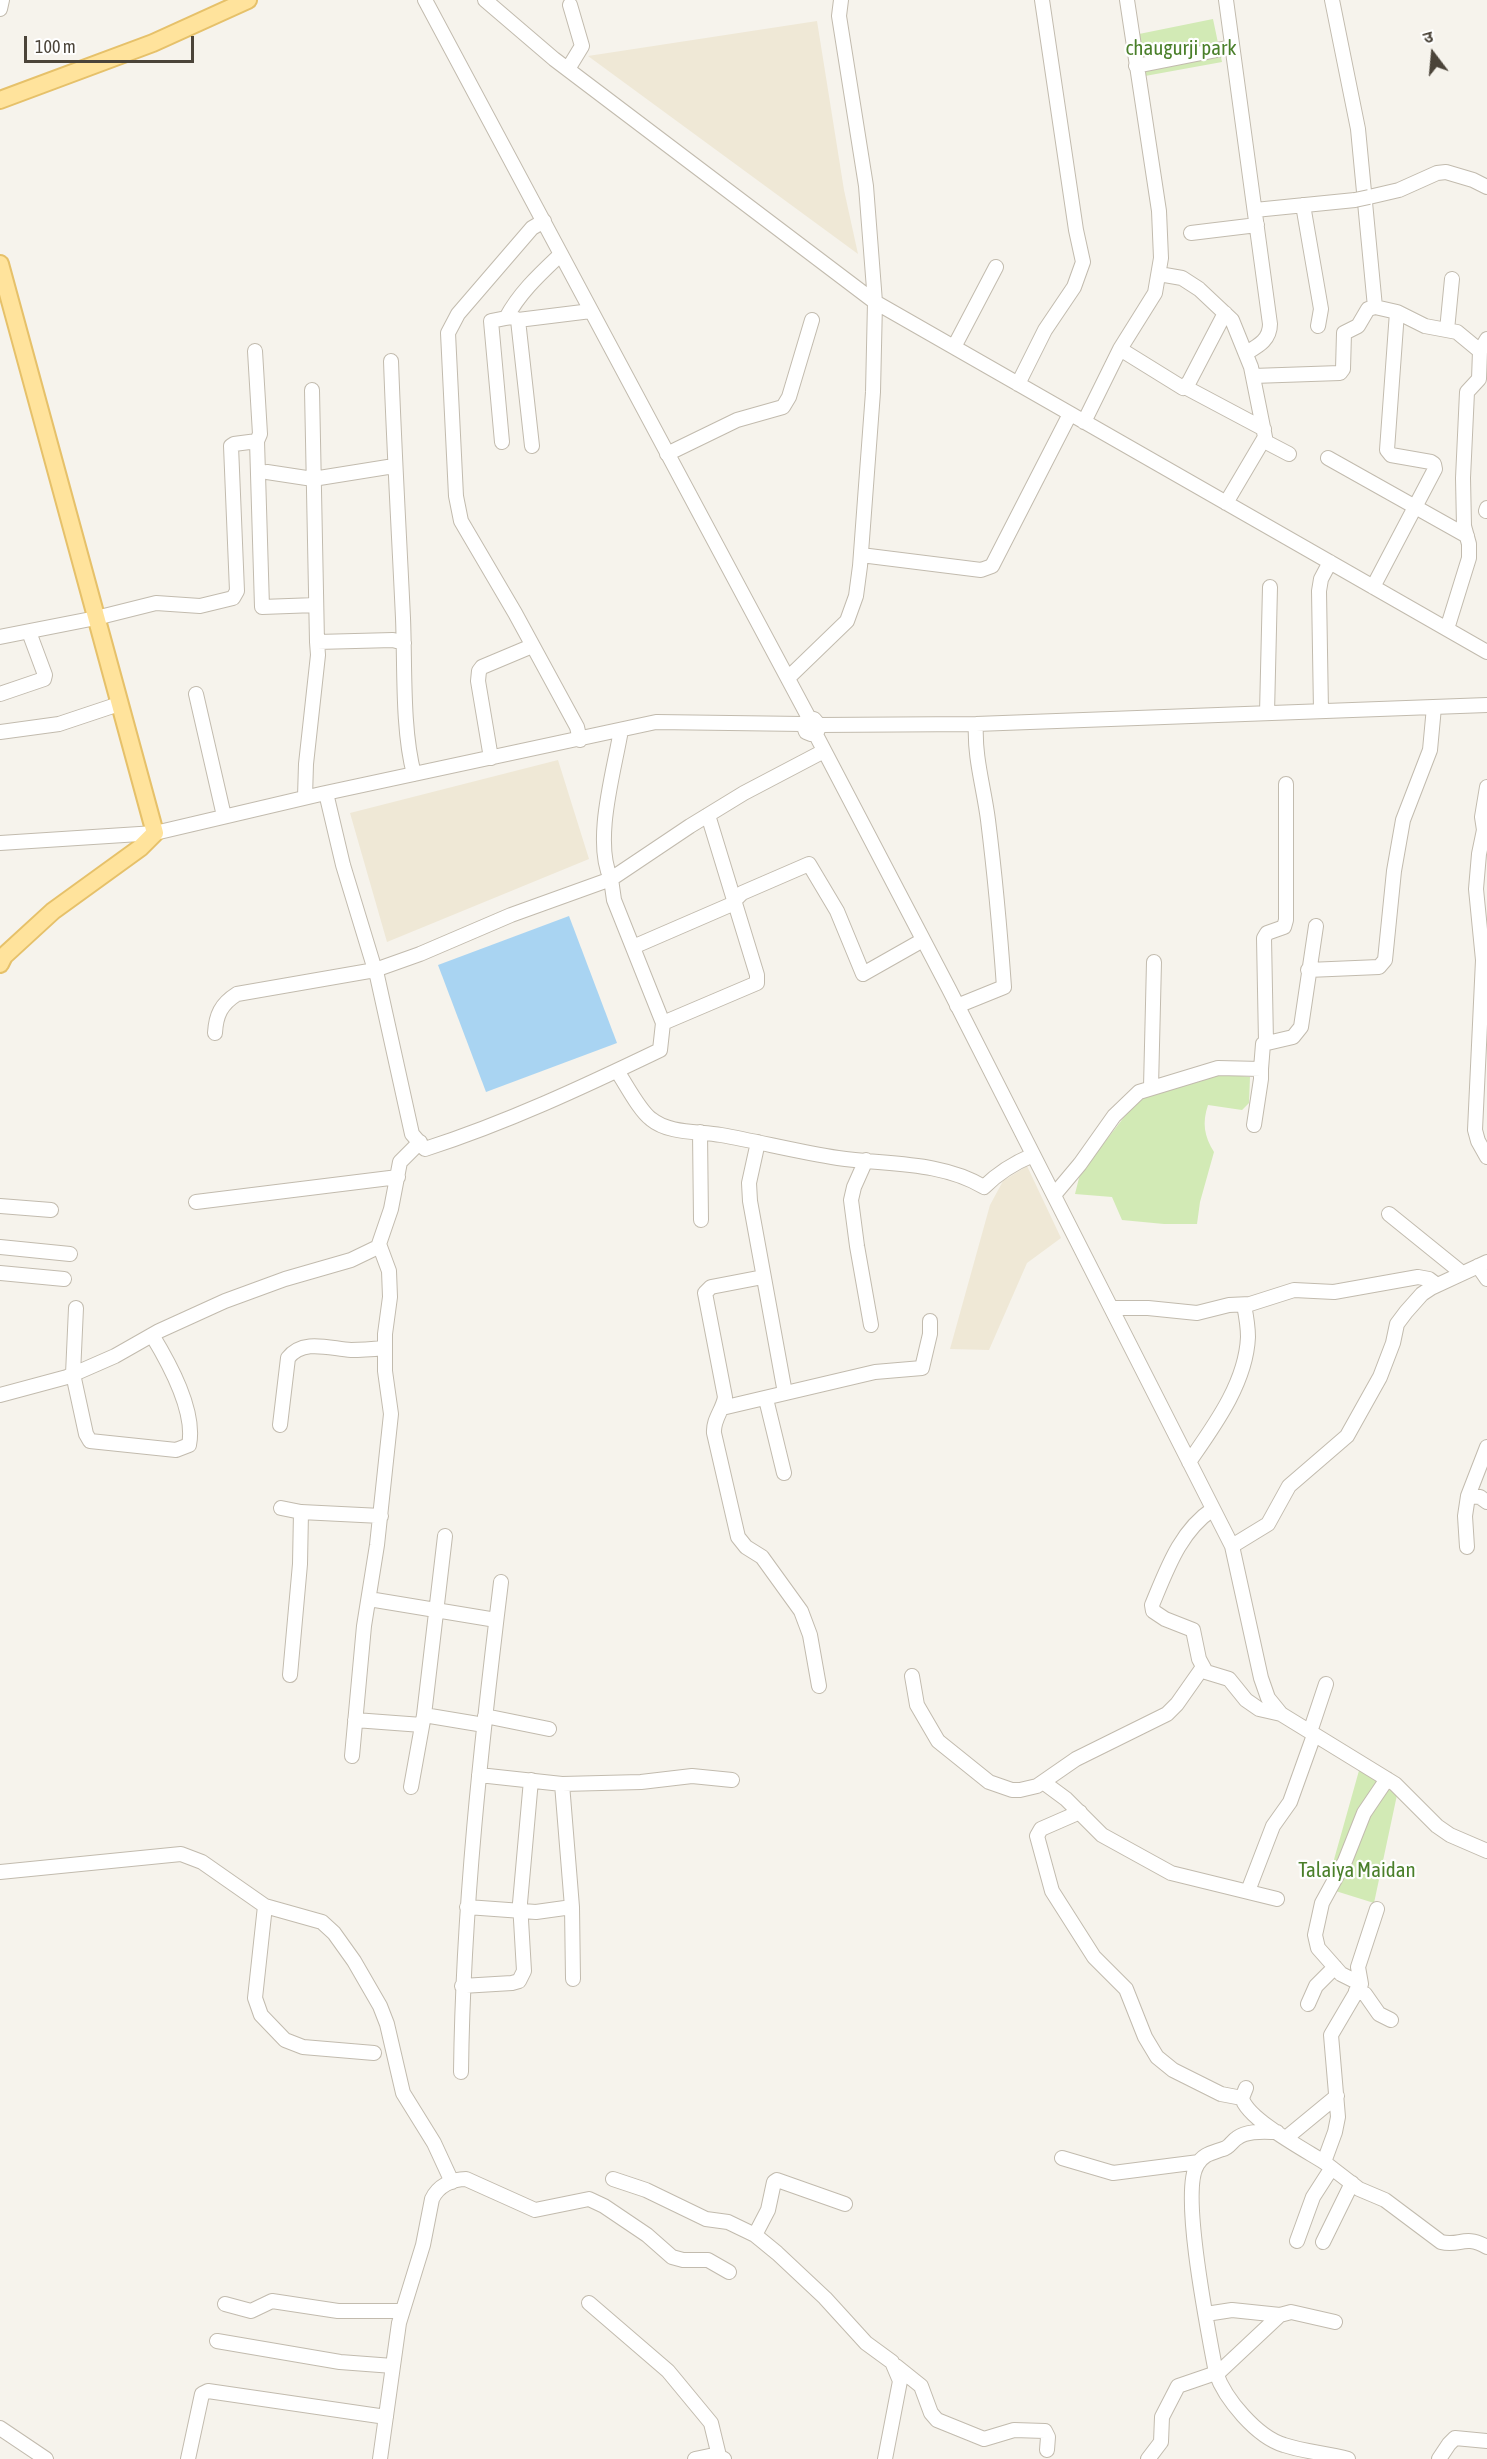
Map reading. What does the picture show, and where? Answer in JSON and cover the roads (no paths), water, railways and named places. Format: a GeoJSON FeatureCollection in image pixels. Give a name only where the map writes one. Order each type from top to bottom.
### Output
{"type":"FeatureCollection","features":[{"type":"Feature","properties":{"kind":"main road"},"geometry":{"type":"LineString","coordinates":[[0,100],[153,43],[248,0]]}},
{"type":"Feature","properties":{"kind":"main road"},"geometry":{"type":"LineString","coordinates":[[0,264],[155,832],[140,848],[53,911],[4,956],[0,964]]}},
{"type":"Feature","properties":{"kind":"street"},"geometry":{"type":"LineString","coordinates":[[0,9],[2,0]]}},
{"type":"Feature","properties":{"kind":"street"},"geometry":{"type":"LineString","coordinates":[[425,0],[788,678],[1233,1546],[1264,1688],[1268,1698],[1281,1714]]}},
{"type":"Feature","properties":{"kind":"street"},"geometry":{"type":"LineString","coordinates":[[485,0],[568,69],[875,302],[1487,652]]}},
{"type":"Feature","properties":{"kind":"street"},"geometry":{"type":"LineString","coordinates":[[829,0],[839,16]]}},
{"type":"Feature","properties":{"kind":"street"},"geometry":{"type":"LineString","coordinates":[[788,678],[847,621],[856,596],[861,555],[873,392],[875,302],[866,186],[839,16],[841,0]]}},
{"type":"Feature","properties":{"kind":"street"},"geometry":{"type":"LineString","coordinates":[[1018,384],[1046,330],[1074,287],[1083,262],[1076,230],[1042,0]]}},
{"type":"Feature","properties":{"kind":"street"},"geometry":{"type":"LineString","coordinates":[[1084,422],[1120,349],[1155,293],[1161,258],[1159,211],[1128,0]]}},
{"type":"Feature","properties":{"kind":"street"},"geometry":{"type":"LineString","coordinates":[[1226,0],[1270,329],[1260,344],[1246,352]]}},
{"type":"Feature","properties":{"kind":"street"},"geometry":{"type":"LineString","coordinates":[[1332,0],[1358,129],[1375,307]]}},
{"type":"Feature","properties":{"kind":"street"},"geometry":{"type":"LineString","coordinates":[[568,69],[582,46],[570,5]]}},
{"type":"Feature","properties":{"kind":"street"},"geometry":{"type":"LineString","coordinates":[[1136,66],[1233,47]]}},
{"type":"Feature","properties":{"kind":"street"},"geometry":{"type":"LineString","coordinates":[[1255,210],[1355,200],[1399,190],[1437,173],[1446,172],[1487,187]]}},
{"type":"Feature","properties":{"kind":"street"},"geometry":{"type":"LineString","coordinates":[[1303,205],[1321,309],[1318,326]]}},
{"type":"Feature","properties":{"kind":"street"},"geometry":{"type":"LineString","coordinates":[[544,221],[532,228],[458,314],[448,333],[456,496],[461,521],[577,727],[580,740]]}},
{"type":"Feature","properties":{"kind":"street"},"geometry":{"type":"LineString","coordinates":[[1191,232],[1257,225]]}},
{"type":"Feature","properties":{"kind":"street"},"geometry":{"type":"LineString","coordinates":[[532,446],[511,319],[516,300],[561,254]]}},
{"type":"Feature","properties":{"kind":"street"},"geometry":{"type":"LineString","coordinates":[[954,347],[996,267]]}},
{"type":"Feature","properties":{"kind":"street"},"geometry":{"type":"LineString","coordinates":[[1159,274],[1182,278],[1199,289],[1232,320],[1246,352],[1253,376],[1266,442],[1289,454]]}},
{"type":"Feature","properties":{"kind":"street"},"geometry":{"type":"LineString","coordinates":[[1448,330],[1452,279]]}},
{"type":"Feature","properties":{"kind":"street"},"geometry":{"type":"LineString","coordinates":[[1253,376],[1340,374],[1343,369],[1344,333],[1358,326],[1368,309],[1375,307],[1397,312],[1425,326],[1448,330],[1484,345],[1479,384],[1467,392],[1464,425],[1463,478],[1469,544],[1468,565],[1447,629]]}},
{"type":"Feature","properties":{"kind":"street"},"geometry":{"type":"LineString","coordinates":[[502,442],[491,321],[591,311]]}},
{"type":"Feature","properties":{"kind":"street"},"geometry":{"type":"LineString","coordinates":[[1373,587],[1435,469],[1434,464],[1391,455],[1387,450],[1397,312]]}},
{"type":"Feature","properties":{"kind":"street"},"geometry":{"type":"LineString","coordinates":[[1185,387],[1225,313]]}},
{"type":"Feature","properties":{"kind":"street"},"geometry":{"type":"LineString","coordinates":[[667,454],[737,420],[783,407],[789,397],[812,320]]}},
{"type":"Feature","properties":{"kind":"street"},"geometry":{"type":"LineString","coordinates":[[1120,349],[1182,388],[1185,387],[1264,433]]}},
{"type":"Feature","properties":{"kind":"street"},"geometry":{"type":"LineString","coordinates":[[255,351],[260,434],[257,441],[262,607],[316,605]]}},
{"type":"Feature","properties":{"kind":"street"},"geometry":{"type":"LineString","coordinates":[[392,361],[394,466],[406,704],[414,774]]}},
{"type":"Feature","properties":{"kind":"street"},"geometry":{"type":"LineString","coordinates":[[305,797],[317,642],[312,390]]}},
{"type":"Feature","properties":{"kind":"street"},"geometry":{"type":"LineString","coordinates":[[861,555],[981,570],[992,566],[1070,414]]}},
{"type":"Feature","properties":{"kind":"street"},"geometry":{"type":"LineString","coordinates":[[1226,503],[1264,433]]}},
{"type":"Feature","properties":{"kind":"street"},"geometry":{"type":"LineString","coordinates":[[0,637],[96,618],[156,603],[200,606],[233,598],[237,591],[231,446],[257,441]]}},
{"type":"Feature","properties":{"kind":"street"},"geometry":{"type":"LineString","coordinates":[[1328,458],[1467,536]]}},
{"type":"Feature","properties":{"kind":"street"},"geometry":{"type":"LineString","coordinates":[[267,472],[313,479],[394,466]]}},
{"type":"Feature","properties":{"kind":"street"},"geometry":{"type":"LineString","coordinates":[[1321,711],[1319,591],[1321,579],[1330,562]]}},
{"type":"Feature","properties":{"kind":"street"},"geometry":{"type":"LineString","coordinates":[[1267,713],[1270,587]]}},
{"type":"Feature","properties":{"kind":"street"},"geometry":{"type":"LineString","coordinates":[[0,694],[44,679],[29,632]]}},
{"type":"Feature","properties":{"kind":"street"},"geometry":{"type":"LineString","coordinates":[[317,642],[393,640],[404,643]]}},
{"type":"Feature","properties":{"kind":"street"},"geometry":{"type":"LineString","coordinates":[[491,758],[478,681],[479,671],[483,667],[532,646]]}},
{"type":"Feature","properties":{"kind":"street"},"geometry":{"type":"LineString","coordinates":[[196,694],[224,816]]}},
{"type":"Feature","properties":{"kind":"street"},"geometry":{"type":"LineString","coordinates":[[0,732],[59,724],[120,704]]}},
{"type":"Feature","properties":{"kind":"street"},"geometry":{"type":"LineString","coordinates":[[0,843],[155,832],[305,797],[656,722],[812,725],[976,724],[1487,705]]}},
{"type":"Feature","properties":{"kind":"street"},"geometry":{"type":"LineString","coordinates":[[1308,970],[1379,967],[1385,960],[1394,871],[1403,820],[1428,757],[1433,736],[1434,707]]}},
{"type":"Feature","properties":{"kind":"street"},"geometry":{"type":"LineString","coordinates":[[957,1006],[1004,987],[1001,929],[994,867],[975,746],[976,724]]}},
{"type":"Feature","properties":{"kind":"street"},"geometry":{"type":"LineString","coordinates":[[326,793],[343,865],[375,969],[412,1134],[425,1149],[473,1134],[562,1098],[660,1050],[663,1023],[614,900],[604,848],[607,811],[621,730]]}},
{"type":"Feature","properties":{"kind":"street"},"geometry":{"type":"LineString","coordinates":[[215,1034],[216,1018],[222,1007],[237,994],[375,969],[420,954],[511,915],[611,879],[708,815],[824,751]]}},
{"type":"Feature","properties":{"kind":"street"},"geometry":{"type":"LineString","coordinates":[[1254,1125],[1261,1079],[1262,1048],[1266,1042],[1264,938],[1267,933],[1284,927],[1286,920],[1286,784]]}},
{"type":"Feature","properties":{"kind":"street"},"geometry":{"type":"LineString","coordinates":[[1487,787],[1476,889],[1483,960],[1475,1130],[1487,1158]]}},
{"type":"Feature","properties":{"kind":"street"},"geometry":{"type":"LineString","coordinates":[[663,1023],[757,983],[757,975],[733,903],[708,815]]}},
{"type":"Feature","properties":{"kind":"street"},"geometry":{"type":"LineString","coordinates":[[633,947],[733,903],[742,893],[809,864],[837,911],[863,974],[923,940]]}},
{"type":"Feature","properties":{"kind":"street"},"geometry":{"type":"LineString","coordinates":[[1266,1042],[1293,1037],[1299,1032],[1316,926]]}},
{"type":"Feature","properties":{"kind":"street"},"geometry":{"type":"LineString","coordinates":[[1150,1087],[1154,962]]}},
{"type":"Feature","properties":{"kind":"street"},"geometry":{"type":"LineString","coordinates":[[1053,1195],[1080,1164],[1114,1116],[1136,1094],[1150,1087],[1194,1077],[1218,1068],[1261,1069]]}},
{"type":"Feature","properties":{"kind":"street"},"geometry":{"type":"LineString","coordinates":[[617,1071],[649,1118],[661,1126],[839,1158],[940,1170],[973,1181],[984,1188],[996,1175],[1015,1162],[1033,1155]]}},
{"type":"Feature","properties":{"kind":"street"},"geometry":{"type":"LineString","coordinates":[[700,1132],[700,1220]]}},
{"type":"Feature","properties":{"kind":"street"},"geometry":{"type":"LineString","coordinates":[[0,1395],[73,1374],[225,1301],[351,1260],[378,1247],[391,1209],[400,1162],[420,1142]]}},
{"type":"Feature","properties":{"kind":"street"},"geometry":{"type":"LineString","coordinates":[[758,1142],[749,1192],[784,1393]]}},
{"type":"Feature","properties":{"kind":"street"},"geometry":{"type":"LineString","coordinates":[[866,1160],[851,1200],[871,1325]]}},
{"type":"Feature","properties":{"kind":"street"},"geometry":{"type":"LineString","coordinates":[[196,1202],[398,1176]]}},
{"type":"Feature","properties":{"kind":"street"},"geometry":{"type":"LineString","coordinates":[[0,1206],[51,1210]]}},
{"type":"Feature","properties":{"kind":"street"},"geometry":{"type":"LineString","coordinates":[[1389,1214],[1462,1273]]}},
{"type":"Feature","properties":{"kind":"street"},"geometry":{"type":"LineString","coordinates":[[352,1756],[391,1414],[385,1371],[384,1334],[390,1298],[389,1271],[379,1244]]}},
{"type":"Feature","properties":{"kind":"street"},"geometry":{"type":"LineString","coordinates":[[0,1247],[70,1254]]}},
{"type":"Feature","properties":{"kind":"street"},"geometry":{"type":"LineString","coordinates":[[1233,1546],[1268,1524],[1289,1486],[1345,1439],[1383,1371],[1393,1343],[1396,1324],[1422,1294],[1483,1264],[1487,1279]]}},
{"type":"Feature","properties":{"kind":"street"},"geometry":{"type":"LineString","coordinates":[[0,1273],[64,1280]]}},
{"type":"Feature","properties":{"kind":"street"},"geometry":{"type":"LineString","coordinates":[[763,1277],[711,1287],[705,1293],[724,1389],[722,1408],[714,1422],[714,1433],[738,1537],[746,1547],[762,1557],[801,1611],[810,1635],[819,1686]]}},
{"type":"Feature","properties":{"kind":"street"},"geometry":{"type":"LineString","coordinates":[[1111,1308],[1148,1308],[1187,1313],[1229,1305],[1255,1303],[1294,1290],[1338,1292],[1418,1277],[1429,1279],[1437,1285]]}},
{"type":"Feature","properties":{"kind":"street"},"geometry":{"type":"LineString","coordinates":[[1190,1462],[1221,1416],[1243,1366],[1248,1337],[1244,1305]]}},
{"type":"Feature","properties":{"kind":"street"},"geometry":{"type":"LineString","coordinates":[[76,1308],[73,1374],[86,1434],[90,1440],[176,1449],[186,1447],[190,1440],[190,1428],[186,1409],[175,1378],[152,1335]]}},
{"type":"Feature","properties":{"kind":"street"},"geometry":{"type":"LineString","coordinates":[[722,1408],[875,1372],[922,1368],[930,1334],[930,1321]]}},
{"type":"Feature","properties":{"kind":"street"},"geometry":{"type":"LineString","coordinates":[[280,1425],[288,1358],[294,1352],[318,1346],[349,1350],[385,1348]]}},
{"type":"Feature","properties":{"kind":"street"},"geometry":{"type":"LineString","coordinates":[[766,1398],[784,1473]]}},
{"type":"Feature","properties":{"kind":"street"},"geometry":{"type":"LineString","coordinates":[[1467,1547],[1465,1516],[1468,1496],[1487,1448]]}},
{"type":"Feature","properties":{"kind":"street"},"geometry":{"type":"LineString","coordinates":[[1468,1496],[1480,1497],[1487,1502]]}},
{"type":"Feature","properties":{"kind":"street"},"geometry":{"type":"LineString","coordinates":[[281,1508],[301,1512],[381,1516]]}},
{"type":"Feature","properties":{"kind":"street"},"geometry":{"type":"LineString","coordinates":[[1208,1672],[1193,1630],[1154,1613],[1152,1605],[1174,1554],[1200,1518],[1213,1509]]}},
{"type":"Feature","properties":{"kind":"street"},"geometry":{"type":"LineString","coordinates":[[291,1676],[300,1564],[301,1512]]}},
{"type":"Feature","properties":{"kind":"street"},"geometry":{"type":"LineString","coordinates":[[411,1787],[423,1720],[445,1536]]}},
{"type":"Feature","properties":{"kind":"street"},"geometry":{"type":"LineString","coordinates":[[461,2072],[462,1986],[467,1907],[501,1581]]}},
{"type":"Feature","properties":{"kind":"street"},"geometry":{"type":"LineString","coordinates":[[369,1599],[496,1620]]}},
{"type":"Feature","properties":{"kind":"street"},"geometry":{"type":"LineString","coordinates":[[1208,1672],[1229,1679],[1246,1700],[1259,1709],[1281,1714],[1387,1779],[1437,1826],[1450,1835],[1487,1851]]}},
{"type":"Feature","properties":{"kind":"street"},"geometry":{"type":"LineString","coordinates":[[912,1676],[917,1705],[938,1741],[989,1782],[1001,1788],[1020,1790],[1043,1782],[1076,1759],[1167,1714],[1208,1672]]}},
{"type":"Feature","properties":{"kind":"street"},"geometry":{"type":"LineString","coordinates":[[1248,1891],[1273,1827],[1290,1803],[1326,1684]]}},
{"type":"Feature","properties":{"kind":"street"},"geometry":{"type":"LineString","coordinates":[[356,1720],[485,1720],[549,1729]]}},
{"type":"Feature","properties":{"kind":"street"},"geometry":{"type":"LineString","coordinates":[[479,1775],[562,1784],[641,1782],[692,1776],[732,1780]]}},
{"type":"Feature","properties":{"kind":"street"},"geometry":{"type":"LineString","coordinates":[[1387,1779],[1364,1813],[1345,1861],[1322,1903],[1316,1941],[1318,1948],[1341,1974],[1365,1994],[1379,2014],[1391,2020]]}},
{"type":"Feature","properties":{"kind":"street"},"geometry":{"type":"LineString","coordinates":[[462,1986],[513,1983],[522,1977],[524,1965],[520,1910],[531,1780]]}},
{"type":"Feature","properties":{"kind":"street"},"geometry":{"type":"LineString","coordinates":[[1043,1782],[1066,1799],[1102,1835],[1171,1873],[1277,1899]]}},
{"type":"Feature","properties":{"kind":"street"},"geometry":{"type":"LineString","coordinates":[[562,1784],[572,1907],[573,1979]]}},
{"type":"Feature","properties":{"kind":"street"},"geometry":{"type":"LineString","coordinates":[[1080,1812],[1038,1832],[1038,1845],[1056,1899],[1094,1958],[1126,1989],[1145,2037],[1162,2062],[1221,2094],[1244,2093],[1246,2107],[1264,2124],[1352,2184],[1384,2200],[1440,2242],[1474,2240],[1487,2247]]}},
{"type":"Feature","properties":{"kind":"street"},"geometry":{"type":"LineString","coordinates":[[0,1872],[181,1854],[202,1862],[265,1906],[322,1922],[345,1947],[384,2015],[403,2093],[434,2143],[465,2182],[535,2210],[590,2199],[647,2235],[672,2257],[682,2260],[708,2260],[729,2272]]}},
{"type":"Feature","properties":{"kind":"street"},"geometry":{"type":"LineString","coordinates":[[265,1906],[255,1998],[261,2014],[285,2040],[303,2047],[374,2053]]}},
{"type":"Feature","properties":{"kind":"street"},"geometry":{"type":"LineString","coordinates":[[467,1907],[545,1912],[572,1907]]}},
{"type":"Feature","properties":{"kind":"street"},"geometry":{"type":"LineString","coordinates":[[1298,2241],[1313,2197],[1327,2166],[1337,2125],[1337,2096],[1331,2035],[1358,1988],[1358,1967],[1377,1909]]}},
{"type":"Feature","properties":{"kind":"street"},"geometry":{"type":"LineString","coordinates":[[1308,2004],[1319,1981],[1335,1967]]}},
{"type":"Feature","properties":{"kind":"street"},"geometry":{"type":"LineString","coordinates":[[1062,2158],[1113,2173],[1198,2162],[1212,2152],[1226,2149],[1242,2135],[1254,2132],[1282,2135],[1337,2096]]}},
{"type":"Feature","properties":{"kind":"street"},"geometry":{"type":"LineString","coordinates":[[1198,2162],[1193,2176],[1192,2203],[1196,2254],[1216,2374],[1221,2387],[1235,2406],[1269,2438],[1284,2445],[1348,2459]]}},
{"type":"Feature","properties":{"kind":"street"},"geometry":{"type":"LineString","coordinates":[[613,2178],[642,2188],[706,2219],[728,2222],[754,2235],[777,2253],[825,2298],[866,2343],[921,2386],[931,2413],[937,2420],[984,2439],[1014,2430],[1045,2432],[1048,2437],[1047,2450]]}},
{"type":"Feature","properties":{"kind":"street"},"geometry":{"type":"LineString","coordinates":[[754,2235],[768,2210],[774,2182],[777,2180],[845,2204]]}},
{"type":"Feature","properties":{"kind":"street"},"geometry":{"type":"LineString","coordinates":[[380,2459],[402,2311],[423,2245],[432,2199],[438,2189],[465,2182]]}},
{"type":"Feature","properties":{"kind":"street"},"geometry":{"type":"LineString","coordinates":[[1323,2242],[1352,2184]]}},
{"type":"Feature","properties":{"kind":"street"},"geometry":{"type":"LineString","coordinates":[[225,2304],[251,2311],[272,2301],[338,2311],[402,2311]]}},
{"type":"Feature","properties":{"kind":"street"},"geometry":{"type":"LineString","coordinates":[[589,2303],[634,2340],[675,2379],[711,2423],[722,2457],[707,2455],[695,2459]]}},
{"type":"Feature","properties":{"kind":"street"},"geometry":{"type":"LineString","coordinates":[[1206,2314],[1232,2310],[1280,2315],[1291,2312],[1335,2322]]}},
{"type":"Feature","properties":{"kind":"street"},"geometry":{"type":"LineString","coordinates":[[1148,2459],[1161,2442],[1162,2417],[1178,2386],[1216,2374],[1280,2315]]}},
{"type":"Feature","properties":{"kind":"street"},"geometry":{"type":"LineString","coordinates":[[217,2341],[323,2360],[393,2366]]}},
{"type":"Feature","properties":{"kind":"street"},"geometry":{"type":"LineString","coordinates":[[885,2459],[900,2381],[895,2367]]}},
{"type":"Feature","properties":{"kind":"street"},"geometry":{"type":"LineString","coordinates":[[188,2459],[202,2394],[208,2391],[386,2417]]}},
{"type":"Feature","properties":{"kind":"street"},"geometry":{"type":"LineString","coordinates":[[0,2428],[46,2459]]}},
{"type":"Feature","properties":{"kind":"street"},"geometry":{"type":"LineString","coordinates":[[1439,2459],[1455,2438],[1487,2441]]}},
{"type":"Feature","properties":{"kind":"water"},"geometry":{"type":"Polygon","coordinates":[[[569,916],[617,1043],[486,1092],[438,965],[569,916]]]}},
{"type":"Feature","properties":{"kind":"park label","name":"chaugurji park"},"geometry":{"type":"Point","coordinates":[1181,48]}},
{"type":"Feature","properties":{"kind":"park label","name":"Talaiya Maidan"},"geometry":{"type":"Point","coordinates":[1357,1870]}}]}
